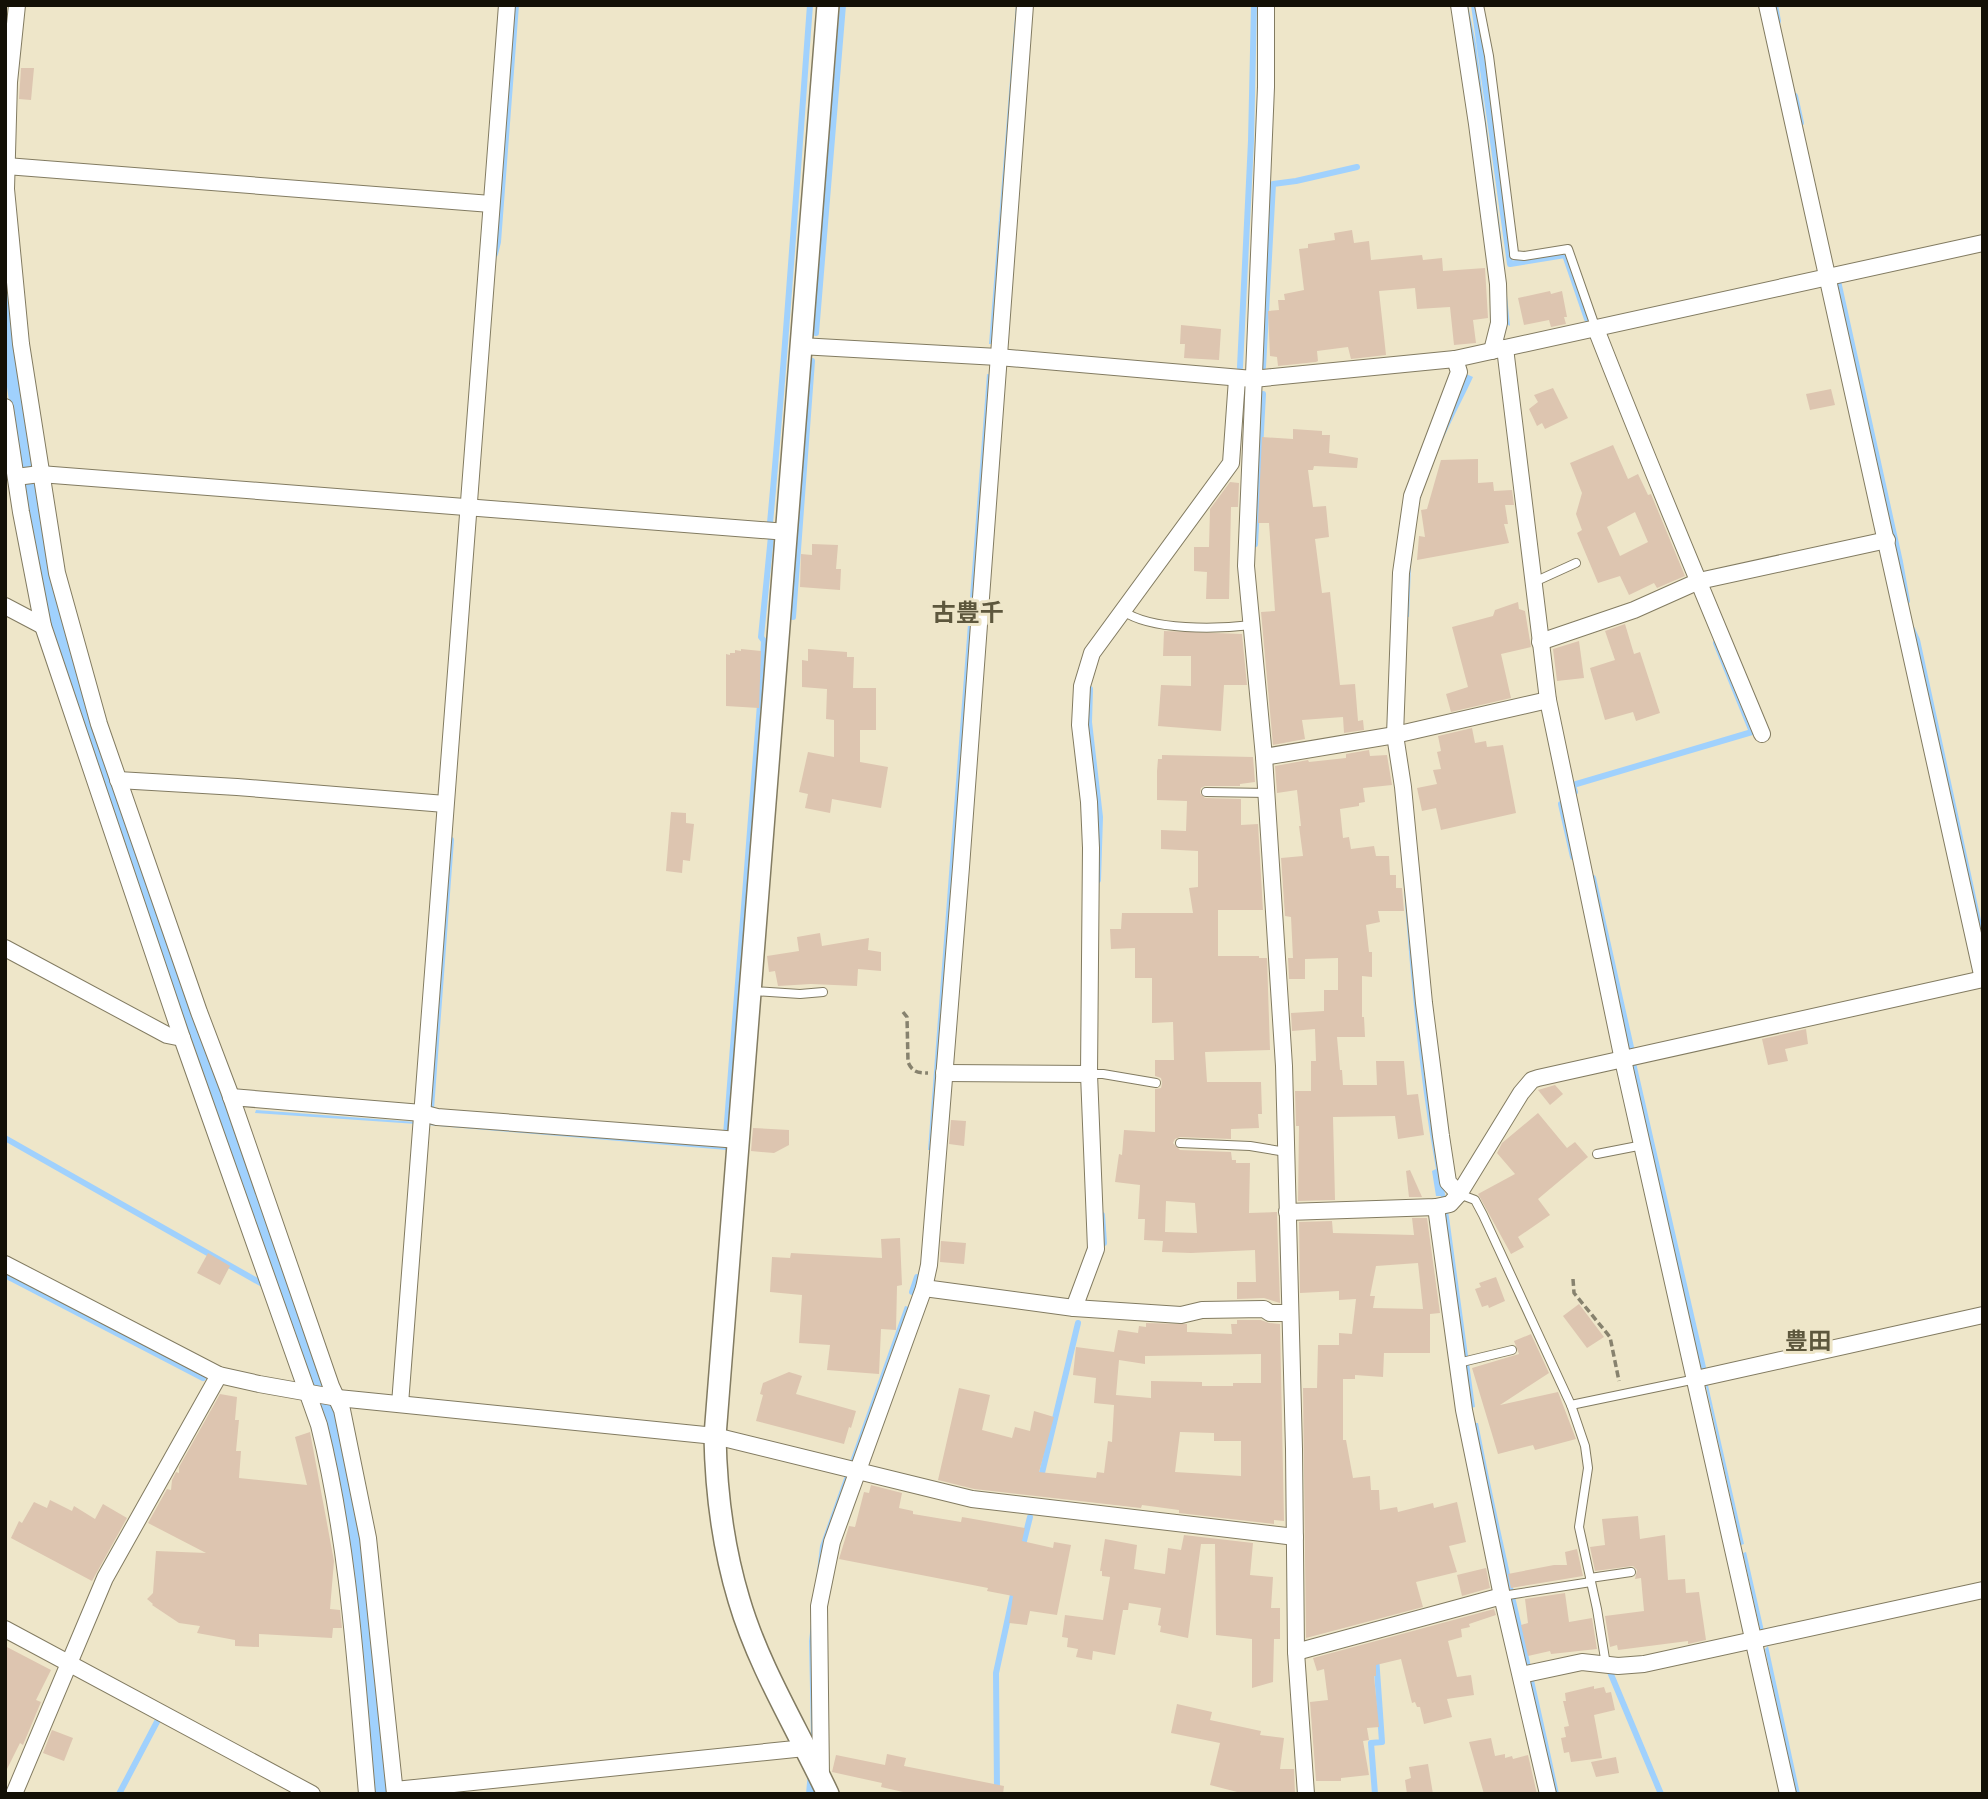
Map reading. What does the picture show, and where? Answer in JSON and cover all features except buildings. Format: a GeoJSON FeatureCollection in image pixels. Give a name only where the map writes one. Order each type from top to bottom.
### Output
{"type":"FeatureCollection","features":[{"type":"Feature","properties":{"kind":"street"},"geometry":{"type":"LineString","coordinates":[[17,5],[9,82],[6,166],[9,230],[21,344],[57,573],[95,713],[331,1385],[357,1477],[368,1538],[395,1792],[806,1750]]}},
{"type":"Feature","properties":{"kind":"street"},"geometry":{"type":"LineString","coordinates":[[400,1404],[506,5]]}},
{"type":"Feature","properties":{"kind":"street"},"geometry":{"type":"LineString","coordinates":[[822,1782],[772,1681],[739,1600],[728,1555],[720,1502],[715,1436],[828,5]]}},
{"type":"Feature","properties":{"kind":"street"},"geometry":{"type":"LineString","coordinates":[[822,1782],[819,1606],[832,1542],[924,1288],[929,1265],[938,1073],[1025,5]]}},
{"type":"Feature","properties":{"kind":"street"},"geometry":{"type":"LineString","coordinates":[[1266,5],[1266,87],[1245,379],[1246,566],[1264,757],[1284,1066],[1296,1652],[1306,1794]]}},
{"type":"Feature","properties":{"kind":"street"},"geometry":{"type":"LineString","coordinates":[[1459,5],[1478,124],[1498,284],[1498,349],[1548,700],[1623,1060],[1788,1794]]}},
{"type":"Feature","properties":{"kind":"street"},"geometry":{"type":"LineString","coordinates":[[1448,1202],[1532,1080],[1983,979],[1767,5]]}},
{"type":"Feature","properties":{"kind":"street"},"geometry":{"type":"LineString","coordinates":[[6,166],[491,204]]}},
{"type":"Feature","properties":{"kind":"street"},"geometry":{"type":"LineString","coordinates":[[800,346],[998,357],[1245,379],[1455,359],[1983,243]]}},
{"type":"Feature","properties":{"kind":"street"},"geometry":{"type":"LineString","coordinates":[[1596,329],[1640,442],[1762,734]]}},
{"type":"Feature","properties":{"kind":"street"},"geometry":{"type":"LineString","coordinates":[[1455,359],[1459,372],[1412,496],[1401,573],[1395,734],[1403,787],[1424,1003],[1448,1182],[1464,1362],[1464,1410],[1528,1674],[1548,1794]]}},
{"type":"Feature","properties":{"kind":"street"},"geometry":{"type":"LineString","coordinates":[[1074,1308],[1096,1249],[1089,1074],[1091,848],[1089,802],[1080,725],[1082,686],[1092,653],[1231,463],[1245,379]]}},
{"type":"Feature","properties":{"kind":"street"},"geometry":{"type":"LineString","coordinates":[[5,407],[43,626],[181,1038],[310,1393],[327,1456],[343,1540],[367,1794]]}},
{"type":"Feature","properties":{"kind":"street"},"geometry":{"type":"LineString","coordinates":[[18,476],[41,474],[787,532]]}},
{"type":"Feature","properties":{"kind":"street"},"geometry":{"type":"LineString","coordinates":[[1539,642],[1634,610],[1699,581],[1887,540]]}},
{"type":"Feature","properties":{"kind":"street"},"geometry":{"type":"LineString","coordinates":[[5,606],[43,626]]}},
{"type":"Feature","properties":{"kind":"street"},"geometry":{"type":"LineString","coordinates":[[1264,757],[1395,734],[1548,700]]}},
{"type":"Feature","properties":{"kind":"street"},"geometry":{"type":"LineString","coordinates":[[73,722],[95,713]]}},
{"type":"Feature","properties":{"kind":"street"},"geometry":{"type":"LineString","coordinates":[[118,780],[445,804]]}},
{"type":"Feature","properties":{"kind":"street"},"geometry":{"type":"LineString","coordinates":[[5,948],[167,1035],[181,1038]]}},
{"type":"Feature","properties":{"kind":"street"},"geometry":{"type":"LineString","coordinates":[[938,1073],[1089,1074]]}},
{"type":"Feature","properties":{"kind":"street"},"geometry":{"type":"LineString","coordinates":[[231,1097],[422,1113],[437,1117],[739,1140]]}},
{"type":"Feature","properties":{"kind":"street"},"geometry":{"type":"LineString","coordinates":[[1287,1212],[1448,1202]]}},
{"type":"Feature","properties":{"kind":"street"},"geometry":{"type":"LineString","coordinates":[[5,1264],[219,1375],[335,1398],[715,1436],[972,1499],[1295,1537]]}},
{"type":"Feature","properties":{"kind":"street"},"geometry":{"type":"LineString","coordinates":[[924,1288],[1074,1308],[1181,1315],[1202,1310],[1264,1309],[1270,1313],[1290,1313]]}},
{"type":"Feature","properties":{"kind":"street"},"geometry":{"type":"LineString","coordinates":[[1696,1379],[1983,1315]]}},
{"type":"Feature","properties":{"kind":"street"},"geometry":{"type":"LineString","coordinates":[[14,1794],[105,1578],[219,1375]]}},
{"type":"Feature","properties":{"kind":"street"},"geometry":{"type":"LineString","coordinates":[[1528,1674],[1582,1662],[1606,1665],[1644,1664],[1983,1590]]}},
{"type":"Feature","properties":{"kind":"street"},"geometry":{"type":"LineString","coordinates":[[1296,1652],[1509,1594]]}},
{"type":"Feature","properties":{"kind":"street"},"geometry":{"type":"LineString","coordinates":[[5,1629],[312,1794]]}},
{"type":"Feature","properties":{"kind":"lane"},"geometry":{"type":"LineString","coordinates":[[1479,5],[1489,56],[1514,256],[1568,249],[1596,329]]}},
{"type":"Feature","properties":{"kind":"lane"},"geometry":{"type":"LineString","coordinates":[[1532,583],[1576,563]]}},
{"type":"Feature","properties":{"kind":"lane"},"geometry":{"type":"LineString","coordinates":[[1123,611],[1145,622],[1231,627],[1252,625]]}},
{"type":"Feature","properties":{"kind":"lane"},"geometry":{"type":"LineString","coordinates":[[1206,792],[1266,793]]}},
{"type":"Feature","properties":{"kind":"lane"},"geometry":{"type":"LineString","coordinates":[[751,990],[800,994],[823,992]]}},
{"type":"Feature","properties":{"kind":"lane"},"geometry":{"type":"LineString","coordinates":[[1089,1074],[1156,1083]]}},
{"type":"Feature","properties":{"kind":"lane"},"geometry":{"type":"LineString","coordinates":[[1180,1143],[1250,1146],[1286,1152]]}},
{"type":"Feature","properties":{"kind":"lane"},"geometry":{"type":"LineString","coordinates":[[1597,1154],[1643,1145]]}},
{"type":"Feature","properties":{"kind":"lane"},"geometry":{"type":"LineString","coordinates":[[1448,1202],[1475,1200],[1571,1405],[1587,1454],[1588,1468],[1578,1527],[1606,1665]]}},
{"type":"Feature","properties":{"kind":"lane"},"geometry":{"type":"LineString","coordinates":[[1464,1362],[1512,1350]]}},
{"type":"Feature","properties":{"kind":"lane"},"geometry":{"type":"LineString","coordinates":[[1571,1405],[1696,1379]]}},
{"type":"Feature","properties":{"kind":"lane"},"geometry":{"type":"LineString","coordinates":[[1509,1594],[1631,1572]]}},
{"type":"Feature","properties":{"kind":"path"},"geometry":{"type":"LineString","coordinates":[[902,1012],[907,1017],[910,1068],[918,1073],[938,1073]]}},
{"type":"Feature","properties":{"kind":"path"},"geometry":{"type":"LineString","coordinates":[[1573,1279],[1574,1293],[1611,1341],[1621,1394]]}},
{"type":"Feature","properties":{"kind":"water"},"geometry":{"type":"Polygon","coordinates":[[[1016,5],[1019,5],[994,344],[989,344],[1016,5]]]}},
{"type":"Feature","properties":{"kind":"water"},"geometry":{"type":"Polygon","coordinates":[[[1464,5],[1468,5],[1476,44],[1510,326],[1504,322],[1464,5]]]}},
{"type":"Feature","properties":{"kind":"water"},"geometry":{"type":"Polygon","coordinates":[[[5,223],[54,577],[334,1406],[359,1492],[389,1794],[372,1794],[352,1574],[306,1377],[49,626],[18,468],[5,372],[5,223]]]}},
{"type":"Feature","properties":{"kind":"water"},"geometry":{"type":"Polygon","coordinates":[[[1464,373],[1473,377],[1435,456],[1419,505],[1412,547],[1409,617],[1405,617],[1408,548],[1424,471],[1462,387],[1464,373]]]}},
{"type":"Feature","properties":{"kind":"water"},"geometry":{"type":"Polygon","coordinates":[[[987,374],[992,375],[933,1150],[928,1150],[987,374]]]}},
{"type":"Feature","properties":{"kind":"water"},"geometry":{"type":"Polygon","coordinates":[[[1398,806],[1424,1074],[1449,1217],[1475,1407],[1471,1408],[1441,1196],[1436,1196],[1432,1171],[1436,1169],[1417,1033],[1398,806]]]}},
{"type":"Feature","properties":{"kind":"water"},"geometry":{"type":"Polygon","coordinates":[[[256,1110],[417,1122],[417,1124],[255,1113],[256,1110]]]}},
{"type":"Feature","properties":{"kind":"water"},"geometry":{"type":"Polygon","coordinates":[[[428,1122],[727,1148],[727,1150],[427,1125],[428,1122]]]}},
{"type":"Feature","properties":{"kind":"water"},"geometry":{"type":"Polygon","coordinates":[[[905,1306],[909,1307],[824,1548],[814,1792],[806,1794],[811,1737],[809,1641],[820,1546],[905,1306]]]}},
{"type":"Feature","properties":{"kind":"water"},"geometry":{"type":"Polygon","coordinates":[[[1707,1381],[1744,1544],[1741,1545],[1705,1382],[1707,1381]]]}},
{"type":"Feature","properties":{"kind":"water"},"geometry":{"type":"Polygon","coordinates":[[[1474,1423],[1478,1423],[1559,1794],[1553,1794],[1474,1423]]]}},
{"type":"Feature","properties":{"kind":"water"},"geometry":{"type":"Polygon","coordinates":[[[1746,1552],[1764,1631],[1760,1629],[1743,1553],[1746,1552]]]}},
{"type":"Feature","properties":{"kind":"water"},"geometry":{"type":"Polygon","coordinates":[[[1768,1646],[1800,1794],[1796,1794],[1765,1649],[1768,1646]]]}},
{"type":"Feature","properties":{"kind":"waterway"},"geometry":{"type":"LineString","coordinates":[[495,254],[516,5]]}},
{"type":"Feature","properties":{"kind":"waterway"},"geometry":{"type":"LineString","coordinates":[[770,523],[810,5]]}},
{"type":"Feature","properties":{"kind":"waterway"},"geometry":{"type":"LineString","coordinates":[[816,333],[843,5]]}},
{"type":"Feature","properties":{"kind":"waterway"},"geometry":{"type":"LineString","coordinates":[[1240,367],[1251,141],[1254,5]]}},
{"type":"Feature","properties":{"kind":"waterway"},"geometry":{"type":"LineString","coordinates":[[1474,5],[1510,264],[1565,255],[1587,319]]}},
{"type":"Feature","properties":{"kind":"waterway"},"geometry":{"type":"LineString","coordinates":[[1775,5],[1778,21]]}},
{"type":"Feature","properties":{"kind":"waterway"},"geometry":{"type":"LineString","coordinates":[[1795,96],[1801,123]]}},
{"type":"Feature","properties":{"kind":"waterway"},"geometry":{"type":"LineString","coordinates":[[1263,367],[1273,184],[1357,167]]}},
{"type":"Feature","properties":{"kind":"waterway"},"geometry":{"type":"LineString","coordinates":[[1838,281],[1907,601]]}},
{"type":"Feature","properties":{"kind":"waterway"},"geometry":{"type":"LineString","coordinates":[[793,617],[812,361]]}},
{"type":"Feature","properties":{"kind":"waterway"},"geometry":{"type":"LineString","coordinates":[[1255,544],[1263,394]]}},
{"type":"Feature","properties":{"kind":"waterway"},"geometry":{"type":"LineString","coordinates":[[726,1135],[762,679],[764,641],[761,637],[771,536]]}},
{"type":"Feature","properties":{"kind":"waterway"},"geometry":{"type":"LineString","coordinates":[[1912,629],[1917,640],[1982,939]]}},
{"type":"Feature","properties":{"kind":"waterway"},"geometry":{"type":"LineString","coordinates":[[1575,792],[1573,785],[1752,732],[1716,643]]}},
{"type":"Feature","properties":{"kind":"waterway"},"geometry":{"type":"LineString","coordinates":[[1090,689],[1089,722],[1100,817],[1098,880]]}},
{"type":"Feature","properties":{"kind":"waterway"},"geometry":{"type":"LineString","coordinates":[[1561,804],[1573,857]]}},
{"type":"Feature","properties":{"kind":"waterway"},"geometry":{"type":"LineString","coordinates":[[431,1109],[451,840]]}},
{"type":"Feature","properties":{"kind":"waterway"},"geometry":{"type":"LineString","coordinates":[[1593,878],[1632,1052]]}},
{"type":"Feature","properties":{"kind":"waterway"},"geometry":{"type":"LineString","coordinates":[[1633,1063],[1704,1372]]}},
{"type":"Feature","properties":{"kind":"waterway"},"geometry":{"type":"LineString","coordinates":[[5,1138],[264,1285]]}},
{"type":"Feature","properties":{"kind":"waterway"},"geometry":{"type":"LineString","coordinates":[[1102,1215],[1104,1243]]}},
{"type":"Feature","properties":{"kind":"waterway"},"geometry":{"type":"LineString","coordinates":[[5,1275],[203,1378]]}},
{"type":"Feature","properties":{"kind":"waterway"},"geometry":{"type":"LineString","coordinates":[[912,1292],[917,1277]]}},
{"type":"Feature","properties":{"kind":"waterway"},"geometry":{"type":"LineString","coordinates":[[1041,1477],[1078,1323]]}},
{"type":"Feature","properties":{"kind":"waterway"},"geometry":{"type":"LineString","coordinates":[[1022,1549],[1030,1517]]}},
{"type":"Feature","properties":{"kind":"waterway"},"geometry":{"type":"LineString","coordinates":[[997,1791],[996,1673],[1014,1590]]}},
{"type":"Feature","properties":{"kind":"waterway"},"geometry":{"type":"LineString","coordinates":[[1375,1794],[1371,1743],[1382,1742],[1376,1657]]}},
{"type":"Feature","properties":{"kind":"waterway"},"geometry":{"type":"LineString","coordinates":[[1610,1672],[1661,1794]]}},
{"type":"Feature","properties":{"kind":"waterway"},"geometry":{"type":"LineString","coordinates":[[119,1794],[159,1718]]}},
{"type":"Feature","properties":{"kind":"district","name":"古豊千"},"geometry":{"type":"Point","coordinates":[968,611]}},
{"type":"Feature","properties":{"kind":"district","name":"豊田"},"geometry":{"type":"Point","coordinates":[1808,1340]}}]}
